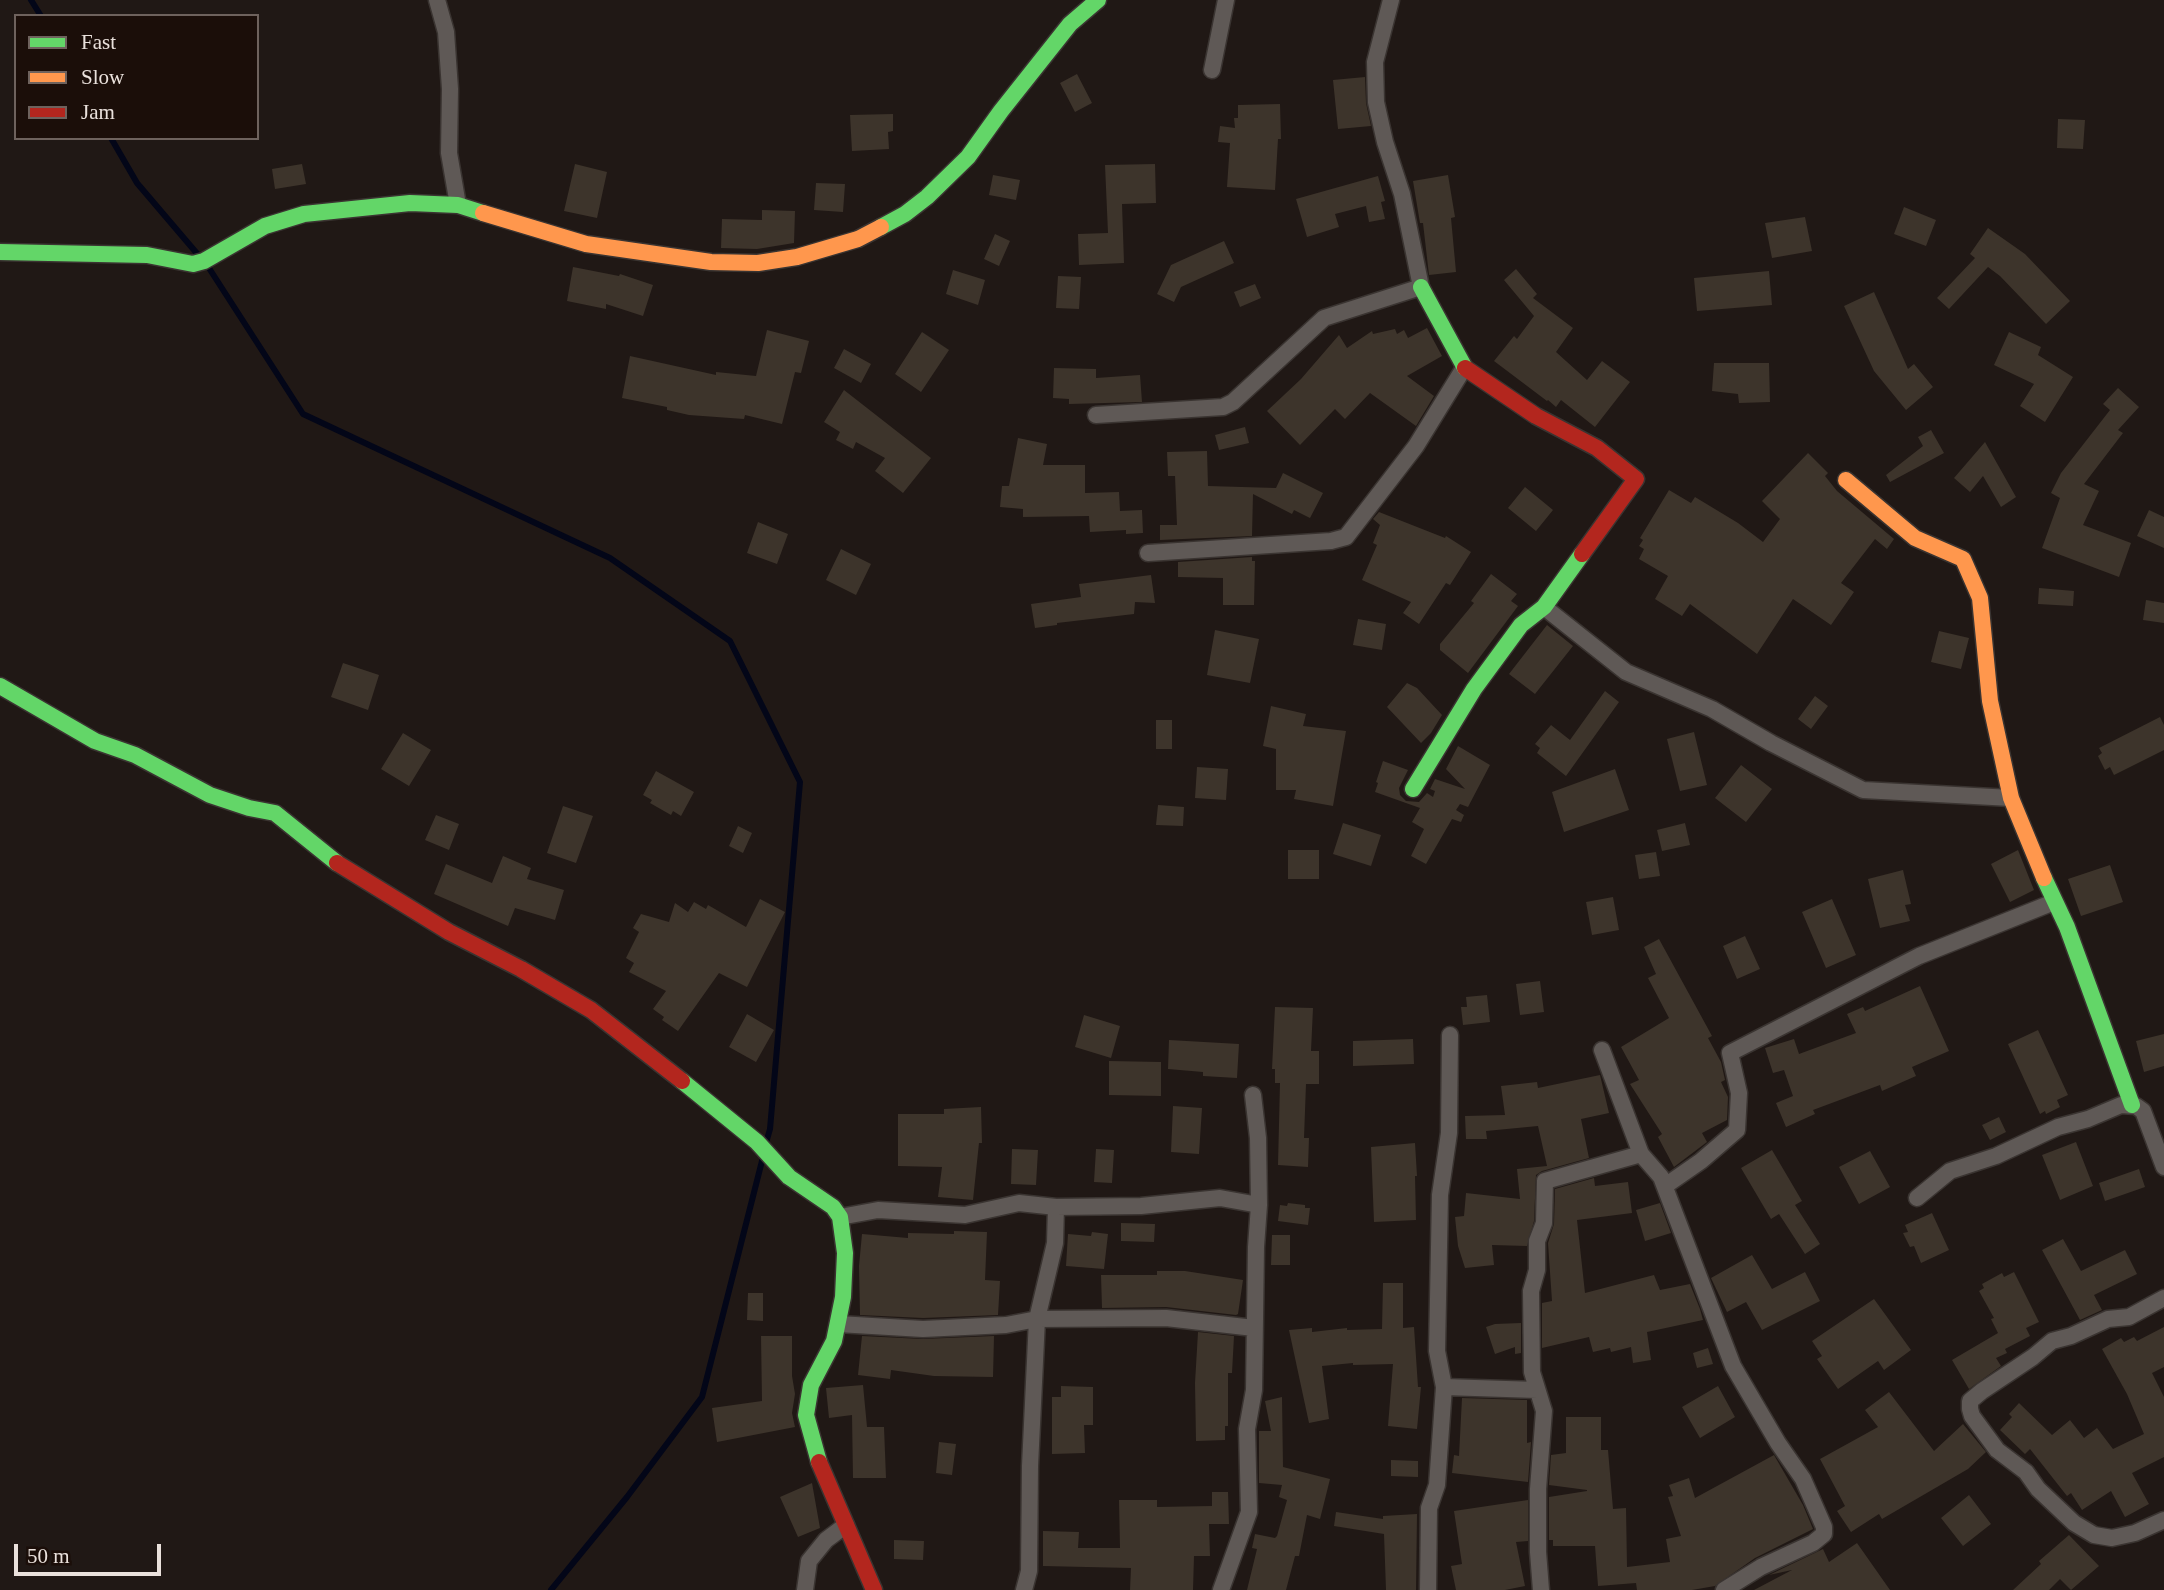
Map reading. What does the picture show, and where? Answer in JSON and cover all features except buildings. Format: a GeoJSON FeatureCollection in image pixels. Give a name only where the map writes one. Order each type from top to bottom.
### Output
{"type":"FeatureCollection","features":[{"type":"Feature","properties":{"kind":"street"},"geometry":{"type":"LineString","coordinates":[[0,252],[147,255],[193,264],[204,261],[265,226],[304,214],[410,203],[458,205],[586,244],[711,262],[758,264],[797,257],[858,239],[905,214],[947,181],[1070,24],[1098,0]]}},
{"type":"Feature","properties":{"kind":"street"},"geometry":{"type":"LineString","coordinates":[[1212,70],[1226,0]]}},
{"type":"Feature","properties":{"kind":"street"},"geometry":{"type":"LineString","coordinates":[[1391,0],[1375,62],[1376,102],[1385,142],[1402,194],[1421,287],[1464,368],[1536,416],[1597,448],[1636,479],[1544,607],[1521,625],[1474,689],[1413,789]]}},
{"type":"Feature","properties":{"kind":"street"},"geometry":{"type":"LineString","coordinates":[[440,2],[446,32],[449,78],[449,153],[458,205]]}},
{"type":"Feature","properties":{"kind":"street"},"geometry":{"type":"LineString","coordinates":[[1096,415],[1223,407],[1233,402],[1324,318],[1421,287]]}},
{"type":"Feature","properties":{"kind":"street"},"geometry":{"type":"LineString","coordinates":[[1148,553],[1331,541],[1346,537],[1416,446],[1464,368]]}},
{"type":"Feature","properties":{"kind":"street"},"geometry":{"type":"LineString","coordinates":[[1846,480],[1915,538],[1964,559],[1980,598],[1990,701],[2011,798],[2067,927],[2132,1105]]}},
{"type":"Feature","properties":{"kind":"street"},"geometry":{"type":"LineString","coordinates":[[1544,607],[1626,671],[1712,709],[1863,790],[2011,798]]}},
{"type":"Feature","properties":{"kind":"street"},"geometry":{"type":"LineString","coordinates":[[0,686],[95,741],[135,755],[210,795],[249,808],[275,813],[296,828],[322,853],[363,880],[591,1010],[718,1109],[757,1142],[789,1177],[833,1207],[840,1217],[845,1253],[843,1297],[834,1341],[811,1385],[806,1415],[819,1465],[874,1590]]}},
{"type":"Feature","properties":{"kind":"street"},"geometry":{"type":"LineString","coordinates":[[1665,1186],[1701,1161],[1737,1130],[1739,1093],[1730,1053],[1919,956],[2054,902]]}},
{"type":"Feature","properties":{"kind":"street"},"geometry":{"type":"LineString","coordinates":[[1428,1590],[1429,1508],[1437,1485],[1444,1387],[1437,1351],[1440,1195],[1449,1132],[1450,1035]]}},
{"type":"Feature","properties":{"kind":"street"},"geometry":{"type":"LineString","coordinates":[[1602,1050],[1641,1154],[1661,1177],[1665,1186],[1733,1366],[1778,1443],[1803,1479],[1824,1527],[1824,1534],[1813,1543],[1761,1567],[1724,1590]]}},
{"type":"Feature","properties":{"kind":"street"},"geometry":{"type":"LineString","coordinates":[[1221,1590],[1249,1512],[1247,1429],[1254,1390],[1259,1205],[1258,1138],[1253,1095]]}},
{"type":"Feature","properties":{"kind":"street"},"geometry":{"type":"LineString","coordinates":[[1917,1198],[1958,1167],[1996,1156],[2074,1121],[2088,1119],[2121,1105],[2136,1106],[2147,1117],[2164,1167]]}},
{"type":"Feature","properties":{"kind":"street"},"geometry":{"type":"LineString","coordinates":[[1541,1590],[1538,1489],[1544,1411],[1532,1372],[1531,1291],[1537,1270],[1537,1241],[1544,1223],[1545,1181],[1641,1154]]}},
{"type":"Feature","properties":{"kind":"street"},"geometry":{"type":"LineString","coordinates":[[840,1217],[878,1210],[965,1215],[1019,1203],[1056,1208],[1141,1206],[1220,1198],[1259,1205]]}},
{"type":"Feature","properties":{"kind":"street"},"geometry":{"type":"LineString","coordinates":[[1024,1590],[1029,1571],[1030,1466],[1037,1319],[1055,1243],[1056,1208]]}},
{"type":"Feature","properties":{"kind":"street"},"geometry":{"type":"LineString","coordinates":[[2164,1298],[2129,1317],[2108,1319],[2071,1336],[2052,1341],[1970,1401],[1972,1416],[1997,1450],[2026,1472],[2038,1489],[2074,1523],[2094,1535],[2112,1538],[2135,1533],[2164,1520]]}},
{"type":"Feature","properties":{"kind":"street"},"geometry":{"type":"LineString","coordinates":[[838,1324],[923,1329],[1006,1325],[1037,1319],[1166,1318],[1254,1328]]}},
{"type":"Feature","properties":{"kind":"street"},"geometry":{"type":"LineString","coordinates":[[1444,1387],[1537,1390]]}},
{"type":"Feature","properties":{"kind":"street"},"geometry":{"type":"LineString","coordinates":[[805,1590],[809,1561],[826,1540],[846,1525]]}},
{"type":"Feature","properties":{"kind":"waterway"},"geometry":{"type":"LineString","coordinates":[[31,0],[40,14]]}},
{"type":"Feature","properties":{"kind":"waterway"},"geometry":{"type":"LineString","coordinates":[[112,140],[137,183],[200,257]]}},
{"type":"Feature","properties":{"kind":"waterway"},"geometry":{"type":"LineString","coordinates":[[207,265],[303,414],[610,558],[730,641],[800,782],[770,1129],[766,1143]]}},
{"type":"Feature","properties":{"kind":"waterway"},"geometry":{"type":"LineString","coordinates":[[551,1590],[627,1497],[702,1397],[763,1157]]}},
{"type":"Feature","properties":{"kind":"traffic: fast"},"geometry":{"type":"LineString","coordinates":[[881,227],[905,214],[927,197],[968,157],[1070,24],[1098,0]]}},
{"type":"Feature","properties":{"kind":"traffic: fast"},"geometry":{"type":"LineString","coordinates":[[0,252],[147,255],[193,264],[204,261],[265,226],[304,214],[410,203],[458,205],[483,213]]}},
{"type":"Feature","properties":{"kind":"traffic: fast"},"geometry":{"type":"LineString","coordinates":[[1421,287],[1465,368]]}},
{"type":"Feature","properties":{"kind":"traffic: fast"},"geometry":{"type":"LineString","coordinates":[[1413,789],[1474,689],[1521,625],[1544,607],[1582,554]]}},
{"type":"Feature","properties":{"kind":"traffic: fast"},"geometry":{"type":"LineString","coordinates":[[0,686],[95,741],[135,755],[210,795],[249,808],[275,813],[337,863]]}},
{"type":"Feature","properties":{"kind":"traffic: fast"},"geometry":{"type":"LineString","coordinates":[[2044,878],[2067,927],[2132,1105]]}},
{"type":"Feature","properties":{"kind":"traffic: fast"},"geometry":{"type":"LineString","coordinates":[[682,1081],[757,1142],[789,1177],[833,1207],[840,1217],[845,1253],[843,1297],[834,1341],[811,1385],[806,1415],[819,1462]]}},
{"type":"Feature","properties":{"kind":"traffic: slow"},"geometry":{"type":"LineString","coordinates":[[483,213],[586,244],[711,262],[758,263],[797,257],[858,239],[881,227]]}},
{"type":"Feature","properties":{"kind":"traffic: slow"},"geometry":{"type":"LineString","coordinates":[[1846,480],[1915,538],[1963,559],[1980,598],[1990,701],[2011,798],[2044,878]]}},
{"type":"Feature","properties":{"kind":"traffic: jam"},"geometry":{"type":"LineString","coordinates":[[1465,368],[1536,416],[1597,448],[1636,479],[1582,554]]}},
{"type":"Feature","properties":{"kind":"traffic: jam"},"geometry":{"type":"LineString","coordinates":[[337,863],[449,932],[521,969],[591,1010],[682,1081]]}},
{"type":"Feature","properties":{"kind":"traffic: jam"},"geometry":{"type":"LineString","coordinates":[[819,1462],[874,1590]]}}]}
